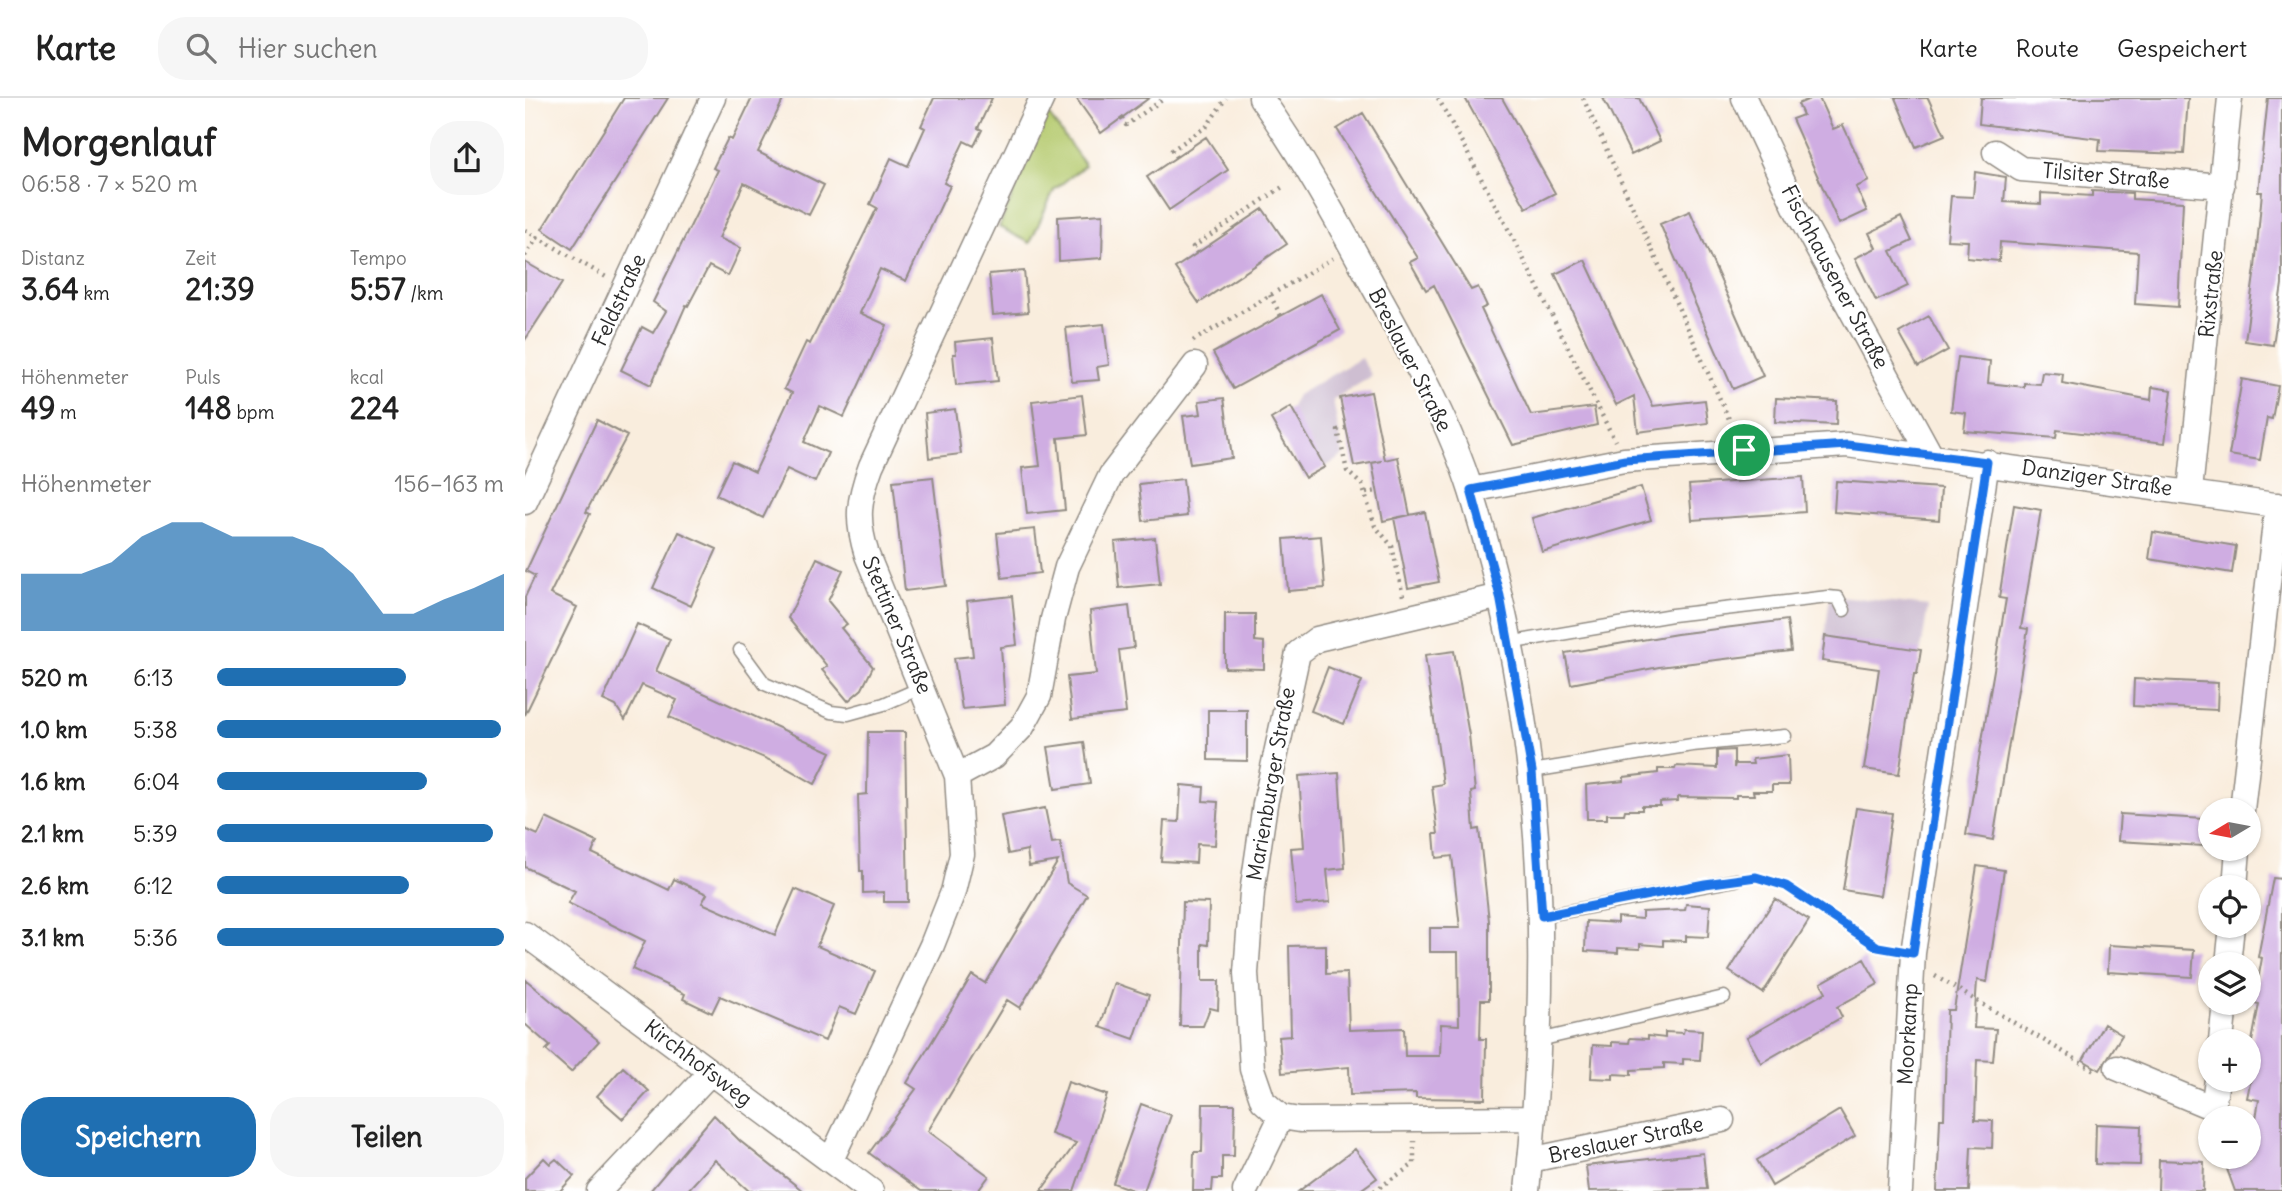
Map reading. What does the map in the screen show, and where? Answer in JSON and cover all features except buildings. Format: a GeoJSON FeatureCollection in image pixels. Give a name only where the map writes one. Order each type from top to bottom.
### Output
{"type":"FeatureCollection","features":[{"type":"Feature","properties":{"kind":"street","name":"Feldstraße"},"geometry":{"type":"LineString","coordinates":[[525,502],[713,98]]}},
{"type":"Feature","properties":{"kind":"street","name":"Stettiner Straße"},"geometry":{"type":"LineString","coordinates":[[831,1160],[894,1032],[953,892],[962,854],[957,776],[867,555],[859,528],[860,496],[870,466],[1042,98]]}},
{"type":"Feature","properties":{"kind":"street","name":"Fischhausener Straße"},"geometry":{"type":"LineString","coordinates":[[1744,98],[1797,211],[1930,454]]}},
{"type":"Feature","properties":{"kind":"street","name":"Rixstraße"},"geometry":{"type":"LineString","coordinates":[[2190,491],[2230,98]]}},
{"type":"Feature","properties":{"kind":"street","name":"Breslauer Straße"},"geometry":{"type":"LineString","coordinates":[[1272,102],[1411,353],[1471,490],[1500,596],[1532,771],[1542,916],[1539,1040],[1527,1191]]}},
{"type":"Feature","properties":{"kind":"street","name":"Tilsiter Straße"},"geometry":{"type":"LineString","coordinates":[[1995,152],[2021,169],[2222,186]]}},
{"type":"Feature","properties":{"kind":"street"},"geometry":{"type":"LineString","coordinates":[[957,776],[994,756],[1021,727],[1039,696],[1053,619],[1067,567],[1111,475],[1195,365]]}},
{"type":"Feature","properties":{"kind":"street","name":"Danziger Straße"},"geometry":{"type":"LineString","coordinates":[[1471,490],[1625,460],[1847,445],[1930,454],[2280,505]]}},
{"type":"Feature","properties":{"kind":"street","name":"Moorkamp"},"geometry":{"type":"LineString","coordinates":[[1900,1191],[1912,958],[1987,462]]}},
{"type":"Feature","properties":{"kind":"street"},"geometry":{"type":"LineString","coordinates":[[2243,798],[2280,505]]}},
{"type":"Feature","properties":{"kind":"street","name":"Marienburger Straße"},"geometry":{"type":"LineString","coordinates":[[1281,1117],[1263,1101],[1252,1069],[1246,973],[1252,892],[1265,804],[1293,664],[1305,645],[1317,639],[1500,596]]}},
{"type":"Feature","properties":{"kind":"street","name":"Kirchhofsweg"},"geometry":{"type":"LineString","coordinates":[[525,934],[871,1191]]}},
{"type":"Feature","properties":{"kind":"street"},"geometry":{"type":"LineString","coordinates":[[2117,1068],[2213,1108],[2215,1092]]}},
{"type":"Feature","properties":{"kind":"street"},"geometry":{"type":"LineString","coordinates":[[599,1191],[711,1072]]}},
{"type":"Feature","properties":{"kind":"street"},"geometry":{"type":"LineString","coordinates":[[1245,1191],[1281,1117],[1300,1120],[1534,1118]]}},
{"type":"Feature","properties":{"kind":"street","name":"Breslauer Straße"},"geometry":{"type":"LineString","coordinates":[[1530,1160],[1722,1120]]}},
{"type":"Feature","properties":{"kind":"lane"},"geometry":{"type":"LineString","coordinates":[[1508,643],[1672,615],[1828,597],[1838,598],[1844,610]]}},
{"type":"Feature","properties":{"kind":"lane"},"geometry":{"type":"LineString","coordinates":[[740,650],[765,684],[831,712],[848,714],[884,704],[923,687]]}},
{"type":"Feature","properties":{"kind":"lane"},"geometry":{"type":"LineString","coordinates":[[1532,771],[1692,745],[1785,736]]}},
{"type":"Feature","properties":{"kind":"lane"},"geometry":{"type":"LineString","coordinates":[[1542,916],[1736,880]]}},
{"type":"Feature","properties":{"kind":"lane"},"geometry":{"type":"LineString","coordinates":[[1539,1040],[1724,997]]}},
{"type":"Feature","properties":{"kind":"path"},"geometry":{"type":"LineString","coordinates":[[1122,118],[1126,125],[1165,98]]}},
{"type":"Feature","properties":{"kind":"path"},"geometry":{"type":"LineString","coordinates":[[1176,157],[1172,150],[1207,126],[1226,98]]}},
{"type":"Feature","properties":{"kind":"path"},"geometry":{"type":"LineString","coordinates":[[1438,98],[1512,236],[1625,460]]}},
{"type":"Feature","properties":{"kind":"path"},"geometry":{"type":"LineString","coordinates":[[1583,98],[1744,450]]}},
{"type":"Feature","properties":{"kind":"path"},"geometry":{"type":"LineString","coordinates":[[1197,253],[1193,247],[1284,186]]}},
{"type":"Feature","properties":{"kind":"path"},"geometry":{"type":"LineString","coordinates":[[1237,218],[1241,224]]}},
{"type":"Feature","properties":{"kind":"path"},"geometry":{"type":"LineString","coordinates":[[525,230],[624,288]]}},
{"type":"Feature","properties":{"kind":"path"},"geometry":{"type":"LineString","coordinates":[[525,256],[538,237]]}},
{"type":"Feature","properties":{"kind":"path"},"geometry":{"type":"LineString","coordinates":[[1195,365],[1192,341],[1352,247]]}},
{"type":"Feature","properties":{"kind":"path"},"geometry":{"type":"LineString","coordinates":[[1270,295],[1281,316]]}},
{"type":"Feature","properties":{"kind":"path"},"geometry":{"type":"LineString","coordinates":[[1346,428],[1338,430],[1344,464],[1366,493],[1375,526],[1398,555],[1407,618]]}},
{"type":"Feature","properties":{"kind":"path"},"geometry":{"type":"LineString","coordinates":[[1366,493],[1377,491]]}},
{"type":"Feature","properties":{"kind":"path"},"geometry":{"type":"LineString","coordinates":[[1736,880],[1756,877],[1771,879],[1878,947],[1912,958],[2075,1059]]}},
{"type":"Feature","properties":{"kind":"path"},"geometry":{"type":"LineString","coordinates":[[1374,1191],[1414,1164],[1414,1119]]}},
{"type":"Feature","properties":{"kind":"shaded area"},"geometry":{"type":"Polygon","coordinates":[[[1361,358],[1372,376],[1333,400],[1343,456],[1325,467],[1291,407],[1297,395],[1361,358]]]}},
{"type":"Feature","properties":{"kind":"shaded area"},"geometry":{"type":"Polygon","coordinates":[[[1830,595],[1928,606],[1921,650],[1825,636],[1830,595]]]}},
{"type":"Feature","properties":{"kind":"green space"},"geometry":{"type":"Polygon","coordinates":[[[1048,114],[1085,165],[1054,190],[1030,243],[999,227],[1048,114]]]}},
{"type":"Feature","properties":{"kind":"route"},"geometry":{"type":"LineString","coordinates":[[1847,445],[1987,462],[1913,953],[1878,947],[1786,886],[1771,879],[1756,877],[1705,884],[1542,916],[1532,771],[1500,596],[1471,490],[1625,460],[1744,450],[1847,445]]}}]}
